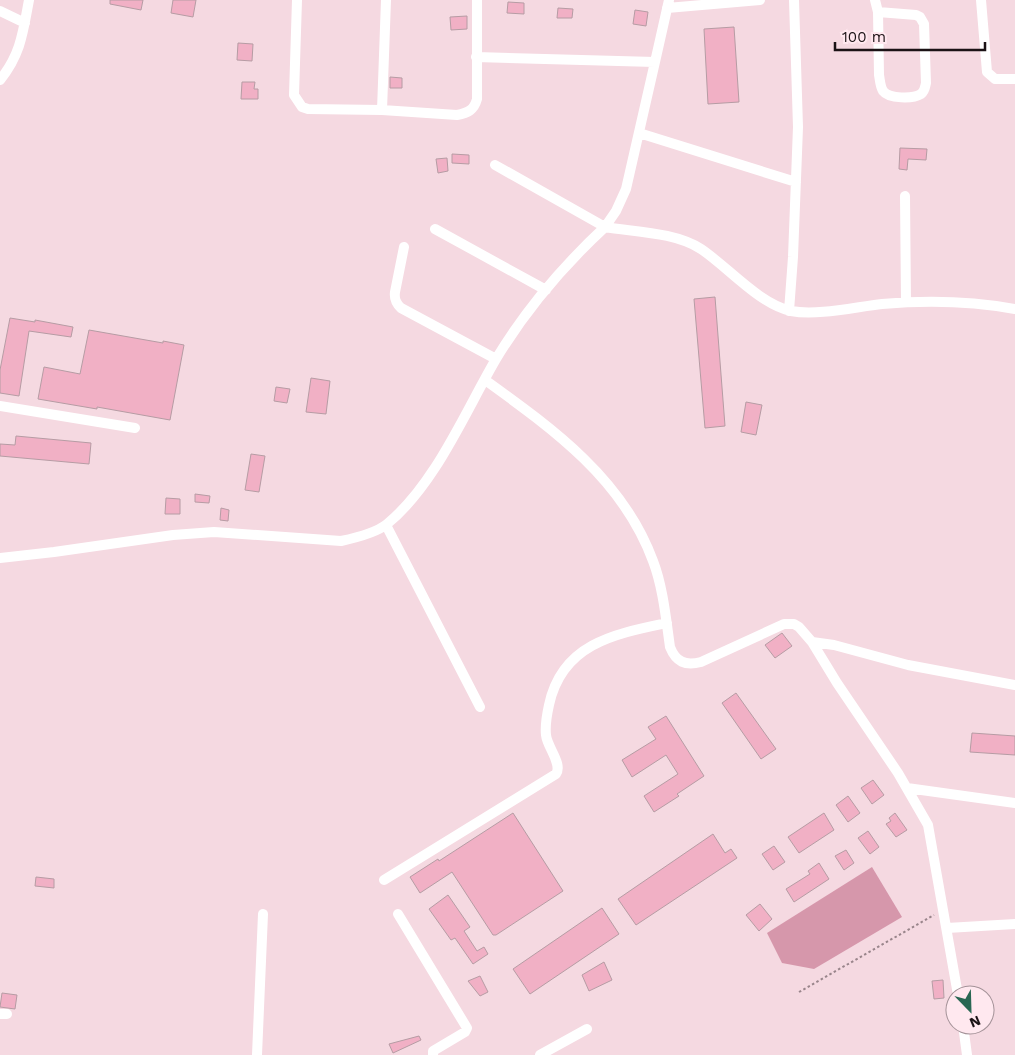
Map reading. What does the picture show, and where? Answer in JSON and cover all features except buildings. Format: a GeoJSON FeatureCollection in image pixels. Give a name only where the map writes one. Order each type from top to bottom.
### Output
{"type":"FeatureCollection","features":[{"type":"Feature","properties":{"kind":"street"},"geometry":{"type":"LineString","coordinates":[[0,80],[11,67],[19,50],[28,0]]}},
{"type":"Feature","properties":{"kind":"street"},"geometry":{"type":"LineString","coordinates":[[297,0],[294,95],[302,107],[308,109],[382,110],[458,115],[465,114],[471,110],[477,99],[477,0]]}},
{"type":"Feature","properties":{"kind":"street"},"geometry":{"type":"LineString","coordinates":[[382,110],[386,0]]}},
{"type":"Feature","properties":{"kind":"street"},"geometry":{"type":"LineString","coordinates":[[0,558],[214,532],[341,540],[358,537],[386,525],[413,498],[439,461],[496,359],[530,310],[616,211],[626,189],[668,4],[760,0]]}},
{"type":"Feature","properties":{"kind":"street"},"geometry":{"type":"LineString","coordinates":[[789,311],[798,127],[794,0]]}},
{"type":"Feature","properties":{"kind":"street"},"geometry":{"type":"LineString","coordinates":[[875,0],[878,12],[879,75],[883,91],[891,96],[912,97],[921,94],[925,90],[926,83],[924,24],[920,17],[916,15],[878,12]]}},
{"type":"Feature","properties":{"kind":"street"},"geometry":{"type":"LineString","coordinates":[[981,0],[987,72],[995,79],[1015,80]]}},
{"type":"Feature","properties":{"kind":"street"},"geometry":{"type":"LineString","coordinates":[[0,12],[25,23]]}},
{"type":"Feature","properties":{"kind":"street"},"geometry":{"type":"LineString","coordinates":[[476,57],[655,62]]}},
{"type":"Feature","properties":{"kind":"street"},"geometry":{"type":"LineString","coordinates":[[639,133],[796,182]]}},
{"type":"Feature","properties":{"kind":"street"},"geometry":{"type":"LineString","coordinates":[[495,165],[604,227],[668,236],[700,248],[753,291],[775,305],[789,311],[803,313],[820,312],[906,302],[984,304],[1015,309]]}},
{"type":"Feature","properties":{"kind":"street"},"geometry":{"type":"LineString","coordinates":[[905,196],[906,302]]}},
{"type":"Feature","properties":{"kind":"street"},"geometry":{"type":"LineString","coordinates":[[436,229],[546,290]]}},
{"type":"Feature","properties":{"kind":"street"},"geometry":{"type":"LineString","coordinates":[[404,247],[394,297],[398,305],[496,359]]}},
{"type":"Feature","properties":{"kind":"street"},"geometry":{"type":"LineString","coordinates":[[485,380],[563,438],[586,460],[610,488],[638,526],[654,563],[670,646],[674,656],[680,661],[690,665],[701,662],[784,624],[794,624],[799,627],[812,642],[836,683],[907,788],[928,825],[956,985]]}},
{"type":"Feature","properties":{"kind":"street"},"geometry":{"type":"LineString","coordinates":[[0,406],[135,428]]}},
{"type":"Feature","properties":{"kind":"street"},"geometry":{"type":"LineString","coordinates":[[386,525],[480,707]]}},
{"type":"Feature","properties":{"kind":"street"},"geometry":{"type":"LineString","coordinates":[[384,880],[556,774],[558,766],[546,736],[547,716],[551,695],[558,679],[570,662],[583,650],[599,641],[630,631],[666,623]]}},
{"type":"Feature","properties":{"kind":"street"},"geometry":{"type":"LineString","coordinates":[[812,642],[834,645],[908,666],[1015,685]]}},
{"type":"Feature","properties":{"kind":"street"},"geometry":{"type":"LineString","coordinates":[[907,788],[1015,803]]}},
{"type":"Feature","properties":{"kind":"street"},"geometry":{"type":"LineString","coordinates":[[257,1055],[263,914]]}},
{"type":"Feature","properties":{"kind":"street"},"geometry":{"type":"LineString","coordinates":[[398,914],[466,1028],[465,1032],[433,1051],[433,1055]]}},
{"type":"Feature","properties":{"kind":"street"},"geometry":{"type":"LineString","coordinates":[[946,928],[1015,924]]}},
{"type":"Feature","properties":{"kind":"street"},"geometry":{"type":"LineString","coordinates":[[540,1055],[586,1028]]}},
{"type":"Feature","properties":{"kind":"street"},"geometry":{"type":"LineString","coordinates":[[964,1035],[967,1055]]}},
{"type":"Feature","properties":{"kind":"path"},"geometry":{"type":"LineString","coordinates":[[799,992],[943,910]]}},
{"type":"Feature","properties":{"kind":"shaded area"},"geometry":{"type":"Polygon","coordinates":[[[872,867],[902,917],[814,969],[782,963],[767,933],[872,867]]]}}]}
